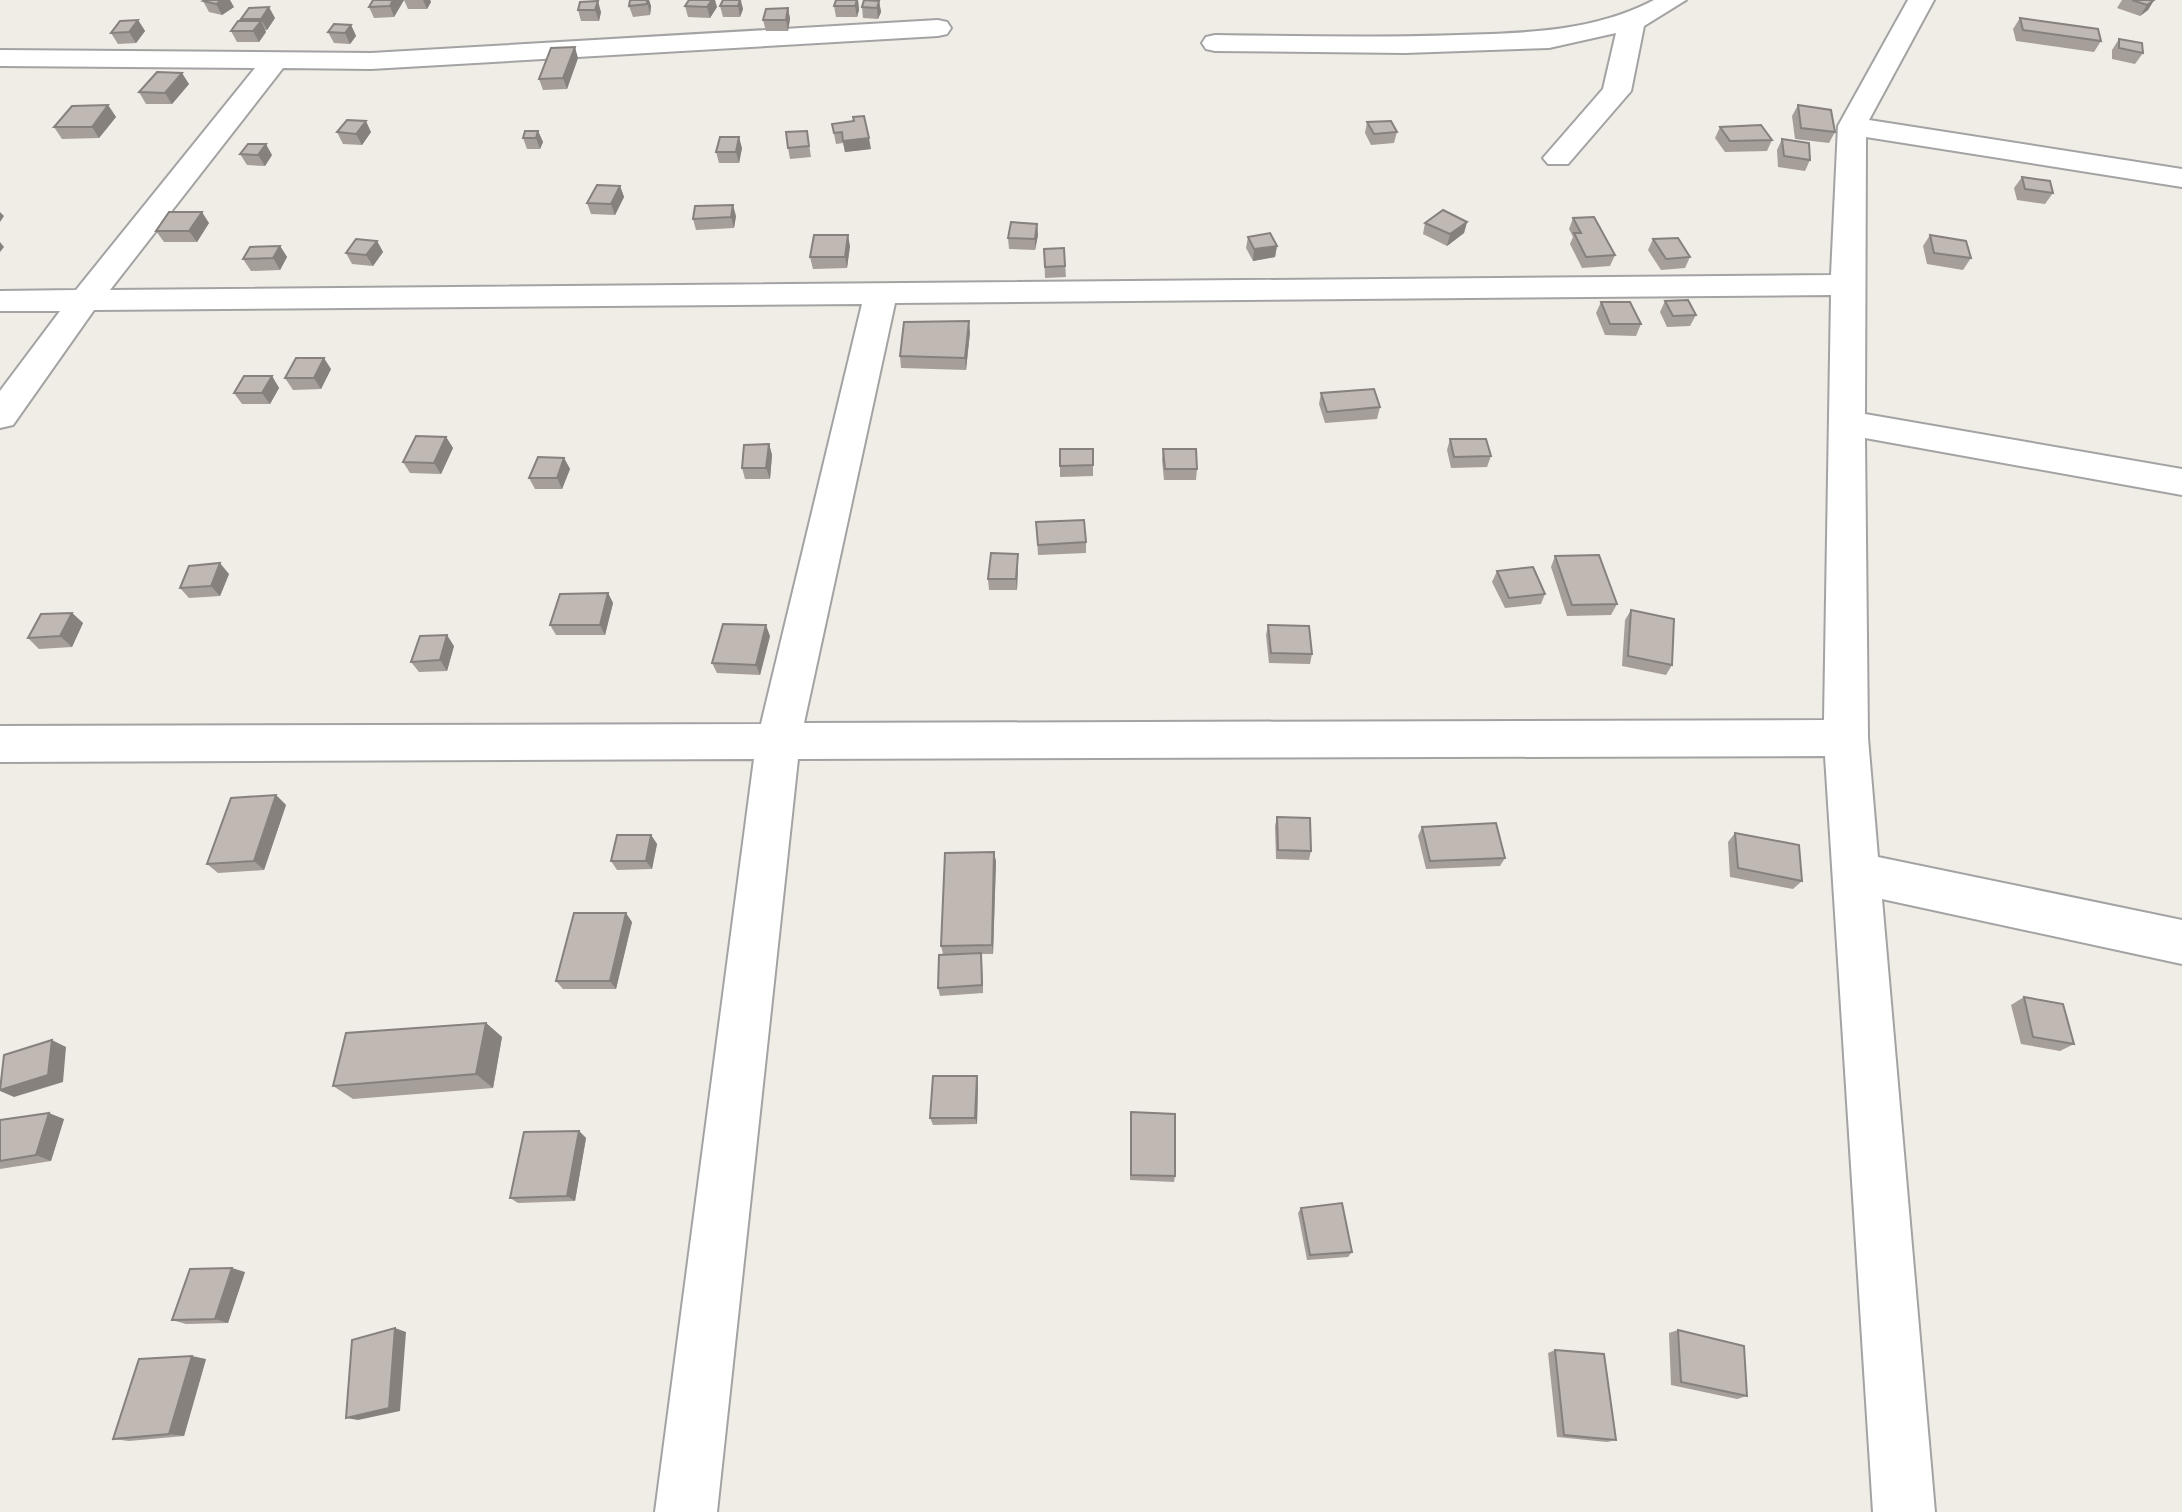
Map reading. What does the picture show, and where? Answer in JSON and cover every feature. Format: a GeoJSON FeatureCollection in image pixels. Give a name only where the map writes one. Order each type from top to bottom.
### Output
{"type":"FeatureCollection","features":[{"type":"Feature","properties":{"kind":"street"},"geometry":{"type":"LineString","coordinates":[[1215,43],[1405,45],[1549,40],[1632,22],[1673,0]]}},
{"type":"Feature","properties":{"kind":"street"},"geometry":{"type":"LineString","coordinates":[[1904,1512],[1846,738],[1847,285],[1852,126],[1921,0]]}},
{"type":"Feature","properties":{"kind":"street"},"geometry":{"type":"LineString","coordinates":[[1558,158],[1617,91],[1632,22]]}},
{"type":"Feature","properties":{"kind":"street"},"geometry":{"type":"LineString","coordinates":[[0,58],[371,61],[938,28]]}},
{"type":"Feature","properties":{"kind":"street"},"geometry":{"type":"LineString","coordinates":[[0,416],[85,300],[276,60]]}},
{"type":"Feature","properties":{"kind":"street"},"geometry":{"type":"LineString","coordinates":[[1852,126],[2182,178]]}},
{"type":"Feature","properties":{"kind":"street"},"geometry":{"type":"LineString","coordinates":[[0,301],[1847,285]]}},
{"type":"Feature","properties":{"kind":"street"},"geometry":{"type":"LineString","coordinates":[[686,1512],[778,742],[881,293]]}},
{"type":"Feature","properties":{"kind":"street"},"geometry":{"type":"LineString","coordinates":[[1847,423],[2182,482]]}},
{"type":"Feature","properties":{"kind":"street"},"geometry":{"type":"LineString","coordinates":[[0,744],[1846,738]]}},
{"type":"Feature","properties":{"kind":"street"},"geometry":{"type":"LineString","coordinates":[[1856,873],[2182,942]]}},
{"type":"Feature","properties":{"kind":"building"},"geometry":{"type":"Polygon","coordinates":[[[205,0],[222,0],[216,4],[205,0]]]}},
{"type":"Feature","properties":{"kind":"building"},"geometry":{"type":"Polygon","coordinates":[[[373,0],[393,0],[390,6],[369,7],[373,0]]]}},
{"type":"Feature","properties":{"kind":"building"},"geometry":{"type":"Polygon","coordinates":[[[630,0],[647,0],[647,4],[629,6],[630,0]]]}},
{"type":"Feature","properties":{"kind":"building"},"geometry":{"type":"Polygon","coordinates":[[[689,0],[712,0],[707,7],[685,6],[689,0]]]}},
{"type":"Feature","properties":{"kind":"building"},"geometry":{"type":"Polygon","coordinates":[[[723,0],[740,0],[738,6],[720,6],[723,0]]]}},
{"type":"Feature","properties":{"kind":"building"},"geometry":{"type":"Polygon","coordinates":[[[836,0],[857,0],[855,6],[834,6],[836,0]]]}},
{"type":"Feature","properties":{"kind":"building"},"geometry":{"type":"Polygon","coordinates":[[[864,0],[879,1],[877,8],[862,7],[864,0]]]}},
{"type":"Feature","properties":{"kind":"building"},"geometry":{"type":"Polygon","coordinates":[[[2132,0],[2154,0],[2147,5],[2132,0]]]}},
{"type":"Feature","properties":{"kind":"building"},"geometry":{"type":"Polygon","coordinates":[[[598,1],[595,10],[578,10],[580,2],[598,1]]]}},
{"type":"Feature","properties":{"kind":"building"},"geometry":{"type":"Polygon","coordinates":[[[269,7],[261,19],[241,19],[249,8],[269,7]]]}},
{"type":"Feature","properties":{"kind":"building"},"geometry":{"type":"Polygon","coordinates":[[[788,8],[786,20],[763,20],[766,9],[788,8]]]}},
{"type":"Feature","properties":{"kind":"building"},"geometry":{"type":"Polygon","coordinates":[[[2020,18],[2098,29],[2101,41],[2023,30],[2020,18]]]}},
{"type":"Feature","properties":{"kind":"building"},"geometry":{"type":"Polygon","coordinates":[[[138,20],[129,32],[111,33],[120,21],[138,20]]]}},
{"type":"Feature","properties":{"kind":"building"},"geometry":{"type":"Polygon","coordinates":[[[238,21],[261,21],[253,31],[231,31],[238,21]]]}},
{"type":"Feature","properties":{"kind":"building"},"geometry":{"type":"Polygon","coordinates":[[[334,24],[351,25],[345,33],[328,32],[334,24]]]}},
{"type":"Feature","properties":{"kind":"building"},"geometry":{"type":"Polygon","coordinates":[[[2119,39],[2142,43],[2143,53],[2119,48],[2119,39]]]}},
{"type":"Feature","properties":{"kind":"building"},"geometry":{"type":"Polygon","coordinates":[[[575,47],[563,78],[539,79],[551,48],[575,47]]]}},
{"type":"Feature","properties":{"kind":"building"},"geometry":{"type":"Polygon","coordinates":[[[157,72],[182,73],[165,93],[139,92],[157,72]]]}},
{"type":"Feature","properties":{"kind":"building"},"geometry":{"type":"Polygon","coordinates":[[[108,105],[92,127],[54,127],[72,106],[108,105]]]}},
{"type":"Feature","properties":{"kind":"building"},"geometry":{"type":"Polygon","coordinates":[[[1798,105],[1831,110],[1835,132],[1801,128],[1798,105]]]}},
{"type":"Feature","properties":{"kind":"building"},"geometry":{"type":"Polygon","coordinates":[[[864,116],[869,138],[843,141],[842,132],[834,133],[832,124],[854,121],[853,117],[864,116]]]}},
{"type":"Feature","properties":{"kind":"building"},"geometry":{"type":"Polygon","coordinates":[[[347,120],[366,121],[356,134],[337,132],[347,120]]]}},
{"type":"Feature","properties":{"kind":"building"},"geometry":{"type":"Polygon","coordinates":[[[1391,121],[1397,132],[1374,134],[1367,122],[1391,121]]]}},
{"type":"Feature","properties":{"kind":"building"},"geometry":{"type":"Polygon","coordinates":[[[1761,125],[1772,140],[1730,141],[1720,127],[1761,125]]]}},
{"type":"Feature","properties":{"kind":"building"},"geometry":{"type":"Polygon","coordinates":[[[525,131],[538,131],[536,138],[523,138],[525,131]]]}},
{"type":"Feature","properties":{"kind":"building"},"geometry":{"type":"Polygon","coordinates":[[[807,131],[809,146],[788,148],[786,132],[807,131]]]}},
{"type":"Feature","properties":{"kind":"building"},"geometry":{"type":"Polygon","coordinates":[[[720,137],[739,137],[736,152],[716,152],[720,137]]]}},
{"type":"Feature","properties":{"kind":"building"},"geometry":{"type":"Polygon","coordinates":[[[1782,139],[1809,143],[1810,160],[1784,156],[1782,139]]]}},
{"type":"Feature","properties":{"kind":"building"},"geometry":{"type":"Polygon","coordinates":[[[248,144],[266,144],[258,155],[240,154],[248,144]]]}},
{"type":"Feature","properties":{"kind":"building"},"geometry":{"type":"Polygon","coordinates":[[[2022,177],[2050,181],[2053,193],[2025,189],[2022,177]]]}},
{"type":"Feature","properties":{"kind":"building"},"geometry":{"type":"Polygon","coordinates":[[[597,185],[620,186],[611,204],[587,203],[597,185]]]}},
{"type":"Feature","properties":{"kind":"building"},"geometry":{"type":"Polygon","coordinates":[[[733,205],[731,217],[693,219],[695,206],[733,205]]]}},
{"type":"Feature","properties":{"kind":"building"},"geometry":{"type":"Polygon","coordinates":[[[1443,210],[1467,222],[1450,234],[1425,223],[1443,210]]]}},
{"type":"Feature","properties":{"kind":"building"},"geometry":{"type":"Polygon","coordinates":[[[169,212],[202,212],[189,231],[156,231],[169,212]]]}},
{"type":"Feature","properties":{"kind":"building"},"geometry":{"type":"Polygon","coordinates":[[[1594,217],[1615,255],[1586,257],[1574,233],[1581,233],[1573,218],[1594,217]]]}},
{"type":"Feature","properties":{"kind":"building"},"geometry":{"type":"Polygon","coordinates":[[[1011,222],[1037,224],[1035,239],[1008,238],[1011,222]]]}},
{"type":"Feature","properties":{"kind":"building"},"geometry":{"type":"Polygon","coordinates":[[[1270,233],[1277,246],[1254,249],[1248,237],[1270,233]]]}},
{"type":"Feature","properties":{"kind":"building"},"geometry":{"type":"Polygon","coordinates":[[[814,235],[848,235],[845,257],[810,257],[814,235]]]}},
{"type":"Feature","properties":{"kind":"building"},"geometry":{"type":"Polygon","coordinates":[[[1930,235],[1966,241],[1971,258],[1934,253],[1930,235]]]}},
{"type":"Feature","properties":{"kind":"building"},"geometry":{"type":"Polygon","coordinates":[[[1678,238],[1690,257],[1666,259],[1653,239],[1678,238]]]}},
{"type":"Feature","properties":{"kind":"building"},"geometry":{"type":"Polygon","coordinates":[[[356,239],[377,241],[366,255],[346,253],[356,239]]]}},
{"type":"Feature","properties":{"kind":"building"},"geometry":{"type":"Polygon","coordinates":[[[280,246],[273,258],[243,259],[250,247],[280,246]]]}},
{"type":"Feature","properties":{"kind":"building"},"geometry":{"type":"Polygon","coordinates":[[[1064,248],[1065,266],[1045,267],[1044,249],[1064,248]]]}},
{"type":"Feature","properties":{"kind":"building"},"geometry":{"type":"Polygon","coordinates":[[[1688,300],[1696,315],[1673,316],[1665,301],[1688,300]]]}},
{"type":"Feature","properties":{"kind":"building"},"geometry":{"type":"Polygon","coordinates":[[[1601,302],[1630,302],[1641,324],[1610,324],[1601,302]]]}},
{"type":"Feature","properties":{"kind":"building"},"geometry":{"type":"Polygon","coordinates":[[[969,321],[965,358],[900,356],[904,322],[969,321]]]}},
{"type":"Feature","properties":{"kind":"building"},"geometry":{"type":"Polygon","coordinates":[[[296,358],[324,358],[314,378],[285,378],[296,358]]]}},
{"type":"Feature","properties":{"kind":"building"},"geometry":{"type":"Polygon","coordinates":[[[244,376],[272,376],[262,393],[234,393],[244,376]]]}},
{"type":"Feature","properties":{"kind":"building"},"geometry":{"type":"Polygon","coordinates":[[[1374,389],[1380,407],[1327,412],[1321,393],[1374,389]]]}},
{"type":"Feature","properties":{"kind":"building"},"geometry":{"type":"Polygon","coordinates":[[[416,436],[446,437],[434,463],[403,462],[416,436]]]}},
{"type":"Feature","properties":{"kind":"building"},"geometry":{"type":"Polygon","coordinates":[[[1450,439],[1486,439],[1491,456],[1454,457],[1450,439]]]}},
{"type":"Feature","properties":{"kind":"building"},"geometry":{"type":"Polygon","coordinates":[[[769,444],[766,468],[742,468],[744,445],[769,444]]]}},
{"type":"Feature","properties":{"kind":"building"},"geometry":{"type":"Polygon","coordinates":[[[1060,449],[1093,449],[1093,465],[1060,466],[1060,449]]]}},
{"type":"Feature","properties":{"kind":"building"},"geometry":{"type":"Polygon","coordinates":[[[1163,449],[1196,449],[1197,469],[1165,469],[1163,449]]]}},
{"type":"Feature","properties":{"kind":"building"},"geometry":{"type":"Polygon","coordinates":[[[538,457],[564,458],[557,478],[529,478],[538,457]]]}},
{"type":"Feature","properties":{"kind":"building"},"geometry":{"type":"Polygon","coordinates":[[[1084,520],[1086,542],[1038,545],[1036,522],[1084,520]]]}},
{"type":"Feature","properties":{"kind":"building"},"geometry":{"type":"Polygon","coordinates":[[[991,553],[1018,554],[1016,579],[988,579],[991,553]]]}},
{"type":"Feature","properties":{"kind":"building"},"geometry":{"type":"Polygon","coordinates":[[[1599,555],[1617,604],[1572,605],[1555,556],[1599,555]]]}},
{"type":"Feature","properties":{"kind":"building"},"geometry":{"type":"Polygon","coordinates":[[[220,563],[211,586],[180,588],[189,566],[220,563]]]}},
{"type":"Feature","properties":{"kind":"building"},"geometry":{"type":"Polygon","coordinates":[[[1533,567],[1545,594],[1509,598],[1497,571],[1533,567]]]}},
{"type":"Feature","properties":{"kind":"building"},"geometry":{"type":"Polygon","coordinates":[[[608,593],[600,625],[550,625],[560,594],[608,593]]]}},
{"type":"Feature","properties":{"kind":"building"},"geometry":{"type":"Polygon","coordinates":[[[1631,610],[1674,619],[1672,665],[1628,656],[1631,610]]]}},
{"type":"Feature","properties":{"kind":"building"},"geometry":{"type":"Polygon","coordinates":[[[72,613],[60,636],[28,638],[41,614],[72,613]]]}},
{"type":"Feature","properties":{"kind":"building"},"geometry":{"type":"Polygon","coordinates":[[[723,624],[766,625],[756,665],[712,663],[723,624]]]}},
{"type":"Feature","properties":{"kind":"building"},"geometry":{"type":"Polygon","coordinates":[[[1268,625],[1309,626],[1312,654],[1271,653],[1268,625]]]}},
{"type":"Feature","properties":{"kind":"building"},"geometry":{"type":"Polygon","coordinates":[[[447,635],[440,660],[411,662],[420,636],[447,635]]]}},
{"type":"Feature","properties":{"kind":"building"},"geometry":{"type":"Polygon","coordinates":[[[276,795],[254,861],[207,864],[231,798],[276,795]]]}},
{"type":"Feature","properties":{"kind":"building"},"geometry":{"type":"Polygon","coordinates":[[[1277,817],[1310,818],[1311,851],[1278,850],[1277,817]]]}},
{"type":"Feature","properties":{"kind":"building"},"geometry":{"type":"Polygon","coordinates":[[[1496,823],[1505,858],[1430,861],[1422,827],[1496,823]]]}},
{"type":"Feature","properties":{"kind":"building"},"geometry":{"type":"Polygon","coordinates":[[[1735,833],[1799,845],[1802,881],[1738,868],[1735,833]]]}},
{"type":"Feature","properties":{"kind":"building"},"geometry":{"type":"Polygon","coordinates":[[[617,835],[651,835],[646,861],[611,861],[617,835]]]}},
{"type":"Feature","properties":{"kind":"building"},"geometry":{"type":"Polygon","coordinates":[[[994,852],[992,945],[941,946],[945,853],[994,852]]]}},
{"type":"Feature","properties":{"kind":"building"},"geometry":{"type":"Polygon","coordinates":[[[574,913],[626,913],[610,981],[556,981],[574,913]]]}},
{"type":"Feature","properties":{"kind":"building"},"geometry":{"type":"Polygon","coordinates":[[[981,953],[982,985],[938,988],[939,955],[981,953]]]}},
{"type":"Feature","properties":{"kind":"building"},"geometry":{"type":"Polygon","coordinates":[[[2024,997],[2063,1004],[2074,1044],[2033,1037],[2024,997]]]}},
{"type":"Feature","properties":{"kind":"building"},"geometry":{"type":"Polygon","coordinates":[[[486,1023],[476,1074],[333,1086],[346,1033],[486,1023]]]}},
{"type":"Feature","properties":{"kind":"building"},"geometry":{"type":"Polygon","coordinates":[[[52,1040],[48,1075],[0,1090],[4,1055],[52,1040]]]}},
{"type":"Feature","properties":{"kind":"building"},"geometry":{"type":"Polygon","coordinates":[[[933,1076],[977,1076],[975,1118],[930,1118],[933,1076]]]}},
{"type":"Feature","properties":{"kind":"building"},"geometry":{"type":"Polygon","coordinates":[[[1131,1112],[1175,1114],[1175,1176],[1131,1175],[1131,1112]]]}},
{"type":"Feature","properties":{"kind":"building"},"geometry":{"type":"Polygon","coordinates":[[[49,1113],[36,1155],[0,1161],[0,1120],[49,1113]]]}},
{"type":"Feature","properties":{"kind":"building"},"geometry":{"type":"Polygon","coordinates":[[[579,1131],[567,1196],[510,1198],[524,1132],[579,1131]]]}},
{"type":"Feature","properties":{"kind":"building"},"geometry":{"type":"Polygon","coordinates":[[[1342,1203],[1352,1252],[1310,1255],[1301,1208],[1342,1203]]]}},
{"type":"Feature","properties":{"kind":"building"},"geometry":{"type":"Polygon","coordinates":[[[232,1268],[215,1319],[172,1320],[190,1269],[232,1268]]]}},
{"type":"Feature","properties":{"kind":"building"},"geometry":{"type":"Polygon","coordinates":[[[395,1328],[389,1408],[346,1418],[352,1340],[395,1328]]]}},
{"type":"Feature","properties":{"kind":"building"},"geometry":{"type":"Polygon","coordinates":[[[1678,1330],[1744,1346],[1747,1396],[1681,1382],[1678,1330]]]}},
{"type":"Feature","properties":{"kind":"building"},"geometry":{"type":"Polygon","coordinates":[[[1555,1350],[1604,1354],[1616,1440],[1564,1435],[1555,1350]]]}},
{"type":"Feature","properties":{"kind":"building"},"geometry":{"type":"Polygon","coordinates":[[[192,1356],[169,1434],[113,1439],[139,1359],[192,1356]]]}}]}
